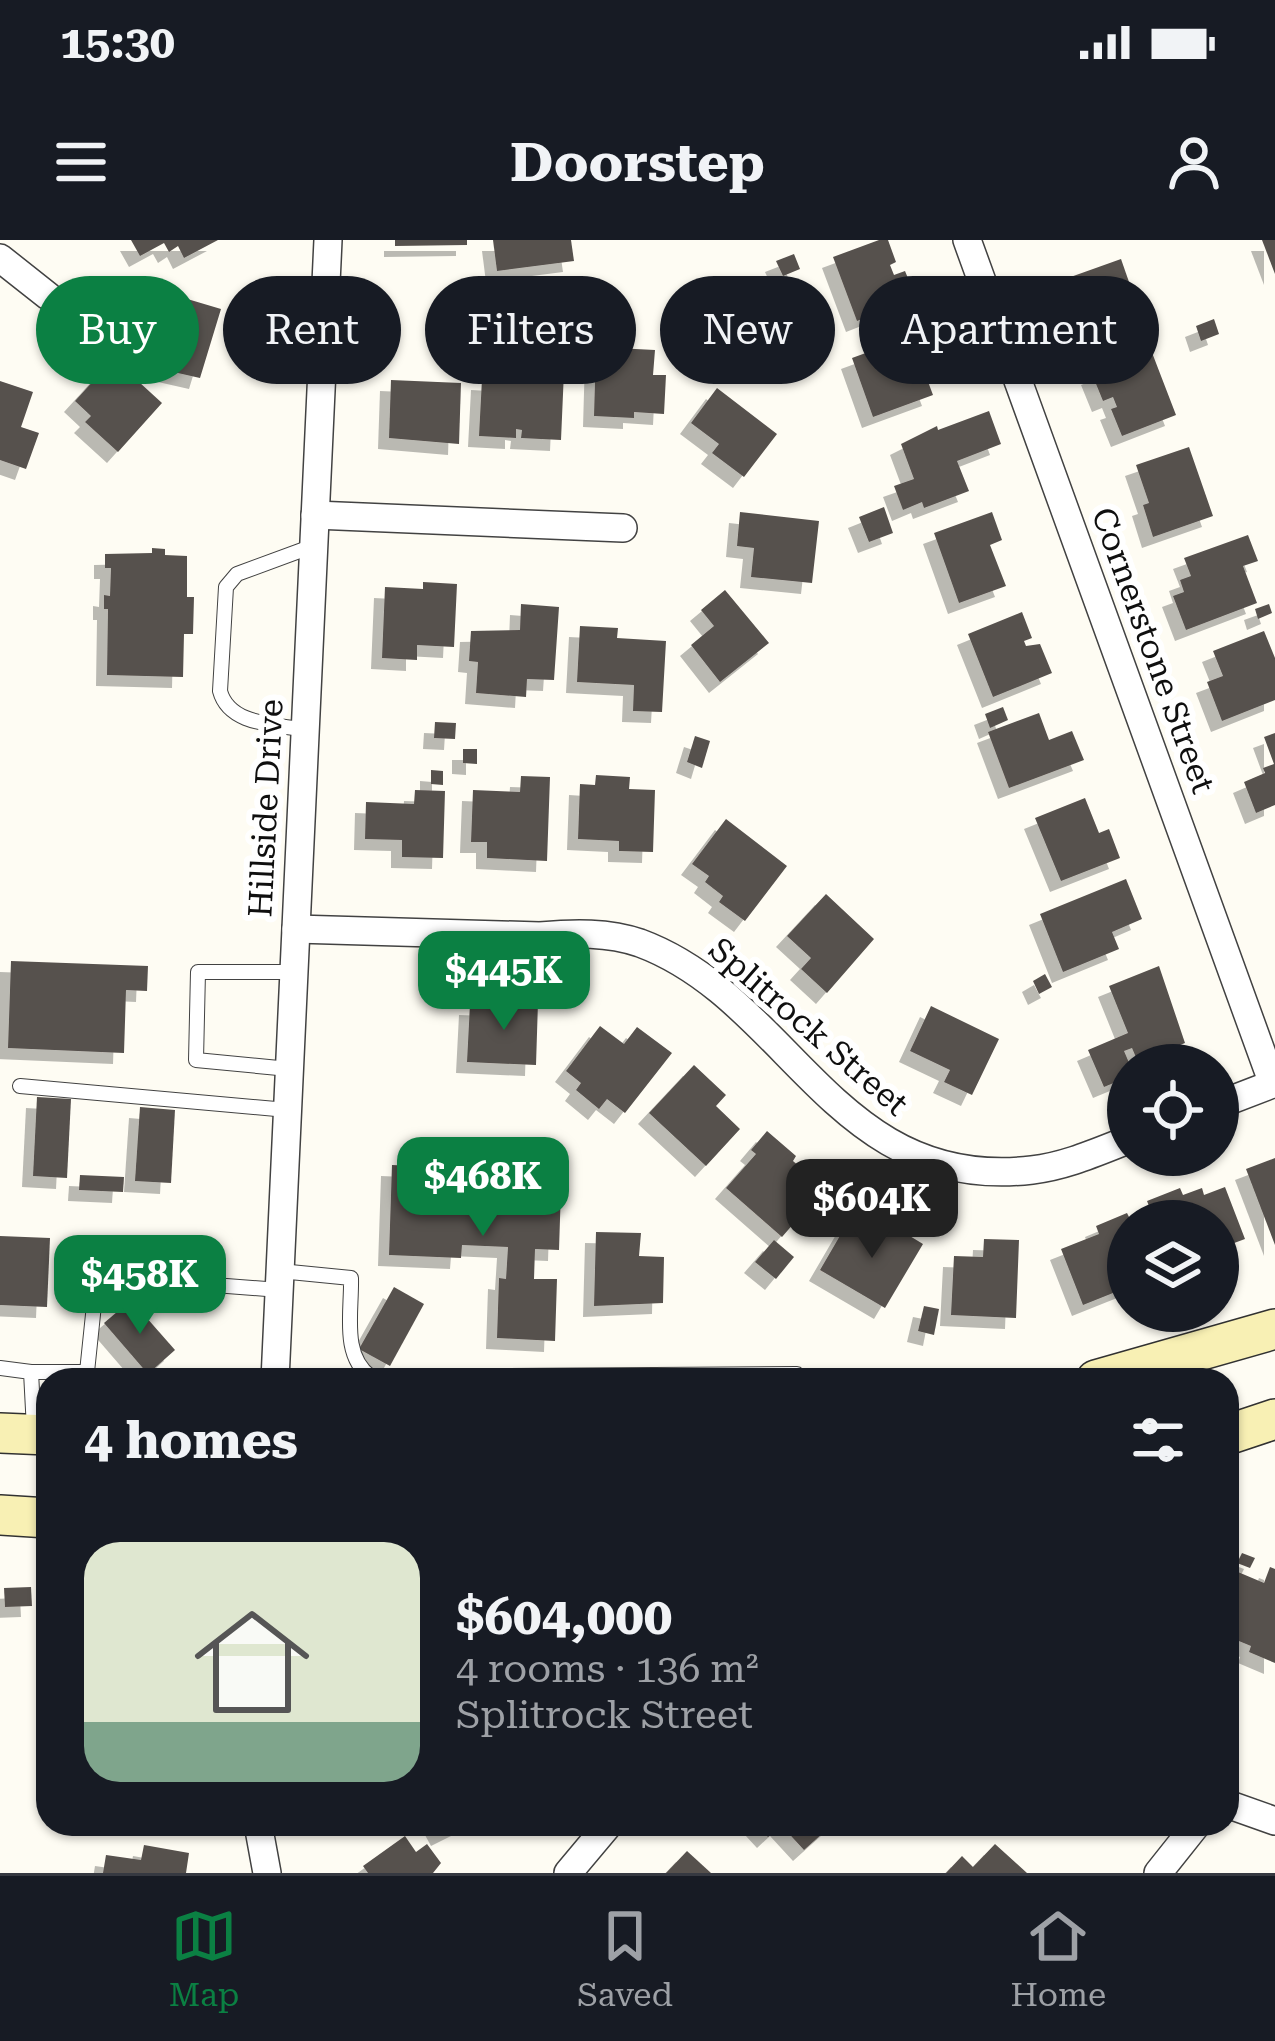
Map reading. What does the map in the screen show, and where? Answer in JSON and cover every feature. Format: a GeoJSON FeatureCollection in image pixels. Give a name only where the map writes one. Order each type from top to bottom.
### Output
{"type":"FeatureCollection","features":[{"type":"Feature","properties":{"kind":"street","name":"Hillside Drive"},"geometry":{"type":"LineString","coordinates":[[276,1368],[328,240]]}},
{"type":"Feature","properties":{"kind":"street","name":"Cornerstone Street"},"geometry":{"type":"LineString","coordinates":[[967,240],[1274,1084]]}},
{"type":"Feature","properties":{"kind":"street"},"geometry":{"type":"LineString","coordinates":[[0,258],[36,286]]}},
{"type":"Feature","properties":{"kind":"street"},"geometry":{"type":"LineString","coordinates":[[315,515],[623,528]]}},
{"type":"Feature","properties":{"kind":"street","name":"Splitrock Street"},"geometry":{"type":"LineString","coordinates":[[296,929],[578,933],[635,941],[703,976],[850,1115],[881,1139],[916,1156],[973,1169],[1030,1171],[1107,1148]]}},
{"type":"Feature","properties":{"kind":"street"},"geometry":{"type":"LineString","coordinates":[[1239,1098],[1274,1084]]}},
{"type":"Feature","properties":{"kind":"street"},"geometry":{"type":"LineString","coordinates":[[1138,1368],[1275,1329]]}},
{"type":"Feature","properties":{"kind":"street"},"geometry":{"type":"LineString","coordinates":[[1239,1431],[1275,1418]]}},
{"type":"Feature","properties":{"kind":"street"},"geometry":{"type":"LineString","coordinates":[[0,1515],[36,1517]]}},
{"type":"Feature","properties":{"kind":"street"},"geometry":{"type":"LineString","coordinates":[[1239,1808],[1275,1821]]}},
{"type":"Feature","properties":{"kind":"street"},"geometry":{"type":"LineString","coordinates":[[260,1836],[267,1873]]}},
{"type":"Feature","properties":{"kind":"street"},"geometry":{"type":"LineString","coordinates":[[568,1873],[599,1836]]}},
{"type":"Feature","properties":{"kind":"street"},"geometry":{"type":"LineString","coordinates":[[1158,1873],[1187,1836]]}},
{"type":"Feature","properties":{"kind":"lane"},"geometry":{"type":"LineString","coordinates":[[305,730],[236,716],[224,706],[220,691],[226,587],[237,574],[314,546]]}},
{"type":"Feature","properties":{"kind":"lane"},"geometry":{"type":"LineString","coordinates":[[289,1069],[196,1060],[198,972],[294,972]]}},
{"type":"Feature","properties":{"kind":"lane"},"geometry":{"type":"LineString","coordinates":[[20,1086],[287,1110]]}},
{"type":"Feature","properties":{"kind":"lane"},"geometry":{"type":"LineString","coordinates":[[87,1368],[97,1276],[351,1278],[352,1352],[359,1368]]}},
{"type":"Feature","properties":{"kind":"lane"},"geometry":{"type":"LineString","coordinates":[[0,1368],[36,1372]]}},
{"type":"Feature","properties":{"kind":"lane"},"geometry":{"type":"LineString","coordinates":[[27,1434],[31,1372]]}},
{"type":"Feature","properties":{"kind":"building"},"geometry":{"type":"Polygon","coordinates":[[[131,240],[218,240],[184,258],[178,246],[169,252],[164,243],[140,256],[131,240]]]}},
{"type":"Feature","properties":{"kind":"building"},"geometry":{"type":"Polygon","coordinates":[[[395,240],[467,240],[467,245],[395,246],[395,240]]]}},
{"type":"Feature","properties":{"kind":"building"},"geometry":{"type":"Polygon","coordinates":[[[493,240],[571,240],[574,261],[497,271],[493,240]]]}},
{"type":"Feature","properties":{"kind":"building"},"geometry":{"type":"Polygon","coordinates":[[[888,240],[896,262],[890,265],[894,275],[905,271],[907,276],[859,276],[857,321],[833,257],[888,240]]]}},
{"type":"Feature","properties":{"kind":"building"},"geometry":{"type":"Polygon","coordinates":[[[1262,240],[1275,240],[1275,274],[1262,240]]]}},
{"type":"Feature","properties":{"kind":"building"},"geometry":{"type":"Polygon","coordinates":[[[794,254],[800,269],[783,276],[776,261],[794,254]]]}},
{"type":"Feature","properties":{"kind":"building"},"geometry":{"type":"Polygon","coordinates":[[[1121,259],[1127,276],[1073,276],[1121,259]]]}},
{"type":"Feature","properties":{"kind":"building"},"geometry":{"type":"Polygon","coordinates":[[[199,302],[221,309],[199,378],[199,302]]]}},
{"type":"Feature","properties":{"kind":"building"},"geometry":{"type":"Polygon","coordinates":[[[1214,319],[1219,334],[1201,341],[1196,326],[1214,319]]]}},
{"type":"Feature","properties":{"kind":"building"},"geometry":{"type":"Polygon","coordinates":[[[636,349],[655,350],[653,375],[660,375],[660,384],[666,384],[664,414],[594,416],[595,384],[636,384],[636,349]]]}},
{"type":"Feature","properties":{"kind":"building"},"geometry":{"type":"Polygon","coordinates":[[[1159,371],[1176,415],[1122,436],[1111,409],[1117,407],[1113,397],[1103,401],[1096,384],[1159,384],[1159,371]]]}},
{"type":"Feature","properties":{"kind":"building"},"geometry":{"type":"Polygon","coordinates":[[[0,381],[33,392],[21,427],[39,433],[26,469],[0,460],[0,381]]]}},
{"type":"Feature","properties":{"kind":"building"},"geometry":{"type":"Polygon","coordinates":[[[90,384],[141,384],[162,403],[118,452],[85,422],[91,416],[75,401],[90,384]]]}},
{"type":"Feature","properties":{"kind":"building"},"geometry":{"type":"Polygon","coordinates":[[[391,384],[461,384],[459,444],[389,438],[391,384]]]}},
{"type":"Feature","properties":{"kind":"building"},"geometry":{"type":"Polygon","coordinates":[[[482,384],[563,384],[561,440],[521,438],[522,430],[516,429],[516,438],[479,436],[482,384]]]}},
{"type":"Feature","properties":{"kind":"building"},"geometry":{"type":"Polygon","coordinates":[[[861,384],[929,384],[933,395],[873,417],[861,384]]]}},
{"type":"Feature","properties":{"kind":"building"},"geometry":{"type":"Polygon","coordinates":[[[717,388],[777,434],[744,477],[712,453],[719,444],[691,423],[717,388]]]}},
{"type":"Feature","properties":{"kind":"building"},"geometry":{"type":"Polygon","coordinates":[[[989,411],[1001,444],[957,461],[969,491],[924,508],[922,502],[903,510],[894,486],[914,479],[901,444],[937,426],[938,430],[989,411]]]}},
{"type":"Feature","properties":{"kind":"building"},"geometry":{"type":"Polygon","coordinates":[[[1189,447],[1213,516],[1153,537],[1143,505],[1149,503],[1136,465],[1189,447]]]}},
{"type":"Feature","properties":{"kind":"building"},"geometry":{"type":"Polygon","coordinates":[[[884,507],[893,533],[869,542],[859,517],[884,507]]]}},
{"type":"Feature","properties":{"kind":"building"},"geometry":{"type":"Polygon","coordinates":[[[740,512],[819,521],[812,583],[751,577],[754,548],[737,546],[740,512]]]}},
{"type":"Feature","properties":{"kind":"building"},"geometry":{"type":"Polygon","coordinates":[[[992,512],[1002,540],[990,545],[1006,586],[959,603],[934,533],[992,512]]]}},
{"type":"Feature","properties":{"kind":"building"},"geometry":{"type":"Polygon","coordinates":[[[1248,535],[1258,561],[1243,566],[1257,603],[1186,630],[1173,596],[1184,592],[1180,580],[1191,576],[1184,558],[1248,535]]]}},
{"type":"Feature","properties":{"kind":"building"},"geometry":{"type":"Polygon","coordinates":[[[152,548],[165,549],[165,555],[187,556],[187,597],[194,597],[193,634],[184,634],[183,677],[107,675],[104,595],[110,596],[111,568],[105,568],[105,554],[152,553],[152,548]]]}},
{"type":"Feature","properties":{"kind":"building"},"geometry":{"type":"Polygon","coordinates":[[[423,582],[457,584],[454,647],[417,645],[417,660],[382,658],[385,587],[423,589],[423,582]]]}},
{"type":"Feature","properties":{"kind":"building"},"geometry":{"type":"Polygon","coordinates":[[[725,590],[769,643],[720,682],[691,645],[714,626],[701,610],[725,590]]]}},
{"type":"Feature","properties":{"kind":"building"},"geometry":{"type":"Polygon","coordinates":[[[521,604],[559,607],[554,680],[527,679],[526,697],[476,693],[478,662],[469,661],[471,631],[520,630],[521,604]]]}},
{"type":"Feature","properties":{"kind":"building"},"geometry":{"type":"Polygon","coordinates":[[[1269,604],[1272,613],[1258,619],[1255,609],[1269,604]]]}},
{"type":"Feature","properties":{"kind":"building"},"geometry":{"type":"Polygon","coordinates":[[[1022,612],[1032,638],[1024,641],[1026,646],[1040,644],[1052,673],[993,697],[968,634],[1022,612]]]}},
{"type":"Feature","properties":{"kind":"building"},"geometry":{"type":"Polygon","coordinates":[[[580,626],[618,628],[617,638],[666,641],[662,712],[633,711],[634,685],[577,682],[580,626]]]}},
{"type":"Feature","properties":{"kind":"building"},"geometry":{"type":"Polygon","coordinates":[[[1264,631],[1275,658],[1275,700],[1222,721],[1207,682],[1223,676],[1213,651],[1264,631]]]}},
{"type":"Feature","properties":{"kind":"building"},"geometry":{"type":"Polygon","coordinates":[[[1003,707],[1008,720],[990,728],[985,714],[1003,707]]]}},
{"type":"Feature","properties":{"kind":"building"},"geometry":{"type":"Polygon","coordinates":[[[1039,713],[1049,740],[1072,731],[1084,760],[1009,788],[988,732],[1039,713]]]}},
{"type":"Feature","properties":{"kind":"building"},"geometry":{"type":"Polygon","coordinates":[[[435,722],[456,723],[455,739],[434,738],[435,722]]]}},
{"type":"Feature","properties":{"kind":"building"},"geometry":{"type":"Polygon","coordinates":[[[1275,733],[1275,805],[1256,813],[1244,782],[1274,764],[1264,737],[1275,733]]]}},
{"type":"Feature","properties":{"kind":"building"},"geometry":{"type":"Polygon","coordinates":[[[695,736],[710,741],[702,768],[687,762],[695,736]]]}},
{"type":"Feature","properties":{"kind":"building"},"geometry":{"type":"Polygon","coordinates":[[[463,749],[477,749],[477,764],[463,763],[463,749]]]}},
{"type":"Feature","properties":{"kind":"building"},"geometry":{"type":"Polygon","coordinates":[[[431,770],[443,771],[443,785],[431,784],[431,770]]]}},
{"type":"Feature","properties":{"kind":"building"},"geometry":{"type":"Polygon","coordinates":[[[596,775],[630,777],[629,789],[655,790],[653,852],[619,851],[619,841],[578,839],[580,784],[595,785],[596,775]]]}},
{"type":"Feature","properties":{"kind":"building"},"geometry":{"type":"Polygon","coordinates":[[[521,776],[550,777],[547,861],[487,858],[487,842],[471,842],[473,790],[520,792],[521,776]]]}},
{"type":"Feature","properties":{"kind":"building"},"geometry":{"type":"Polygon","coordinates":[[[415,790],[445,791],[443,858],[402,857],[402,840],[365,839],[366,802],[414,804],[415,790]]]}},
{"type":"Feature","properties":{"kind":"building"},"geometry":{"type":"Polygon","coordinates":[[[1085,798],[1099,833],[1109,829],[1120,858],[1061,881],[1035,818],[1085,798]]]}},
{"type":"Feature","properties":{"kind":"building"},"geometry":{"type":"Polygon","coordinates":[[[726,819],[787,866],[745,921],[719,902],[723,896],[705,882],[709,876],[692,864],[726,819]]]}},
{"type":"Feature","properties":{"kind":"building"},"geometry":{"type":"Polygon","coordinates":[[[1126,879],[1142,919],[1112,932],[1119,949],[1063,972],[1040,914],[1126,879]]]}},
{"type":"Feature","properties":{"kind":"building"},"geometry":{"type":"Polygon","coordinates":[[[826,894],[874,939],[827,993],[801,969],[811,958],[787,936],[826,894]]]}},
{"type":"Feature","properties":{"kind":"building"},"geometry":{"type":"Polygon","coordinates":[[[11,961],[148,966],[147,991],[126,990],[124,1053],[8,1048],[11,961]]]}},
{"type":"Feature","properties":{"kind":"building"},"geometry":{"type":"Polygon","coordinates":[[[1159,966],[1185,1043],[1107,1044],[1104,1087],[1088,1050],[1128,1033],[1109,986],[1159,966]]]}},
{"type":"Feature","properties":{"kind":"building"},"geometry":{"type":"Polygon","coordinates":[[[1045,974],[1052,987],[1039,994],[1033,981],[1045,974]]]}},
{"type":"Feature","properties":{"kind":"building"},"geometry":{"type":"Polygon","coordinates":[[[507,1001],[538,1002],[536,1065],[467,1062],[470,1004],[497,1005],[497,1011],[507,1011],[507,1001]]]}},
{"type":"Feature","properties":{"kind":"building"},"geometry":{"type":"Polygon","coordinates":[[[931,1006],[999,1039],[972,1095],[944,1082],[950,1070],[910,1051],[931,1006]]]}},
{"type":"Feature","properties":{"kind":"building"},"geometry":{"type":"Polygon","coordinates":[[[600,1026],[624,1044],[637,1027],[672,1053],[625,1113],[607,1099],[599,1109],[576,1090],[581,1083],[566,1071],[600,1026]]]}},
{"type":"Feature","properties":{"kind":"building"},"geometry":{"type":"Polygon","coordinates":[[[694,1065],[726,1095],[716,1106],[740,1129],[706,1166],[649,1113],[694,1065]]]}},
{"type":"Feature","properties":{"kind":"building"},"geometry":{"type":"Polygon","coordinates":[[[37,1097],[71,1099],[67,1178],[33,1176],[37,1097]]]}},
{"type":"Feature","properties":{"kind":"building"},"geometry":{"type":"Polygon","coordinates":[[[140,1107],[175,1110],[171,1183],[135,1181],[140,1107]]]}},
{"type":"Feature","properties":{"kind":"building"},"geometry":{"type":"Polygon","coordinates":[[[767,1131],[796,1156],[793,1161],[809,1175],[804,1180],[820,1193],[782,1237],[726,1188],[756,1154],[751,1150],[767,1131]]]}},
{"type":"Feature","properties":{"kind":"building"},"geometry":{"type":"Polygon","coordinates":[[[1275,1158],[1275,1245],[1246,1169],[1275,1158]]]}},
{"type":"Feature","properties":{"kind":"building"},"geometry":{"type":"Polygon","coordinates":[[[392,1165],[462,1168],[461,1203],[501,1204],[502,1186],[561,1188],[559,1250],[535,1249],[534,1279],[557,1279],[555,1341],[497,1338],[499,1278],[506,1279],[508,1247],[462,1245],[461,1258],[389,1255],[392,1165]]]}},
{"type":"Feature","properties":{"kind":"building"},"geometry":{"type":"Polygon","coordinates":[[[80,1175],[124,1177],[123,1192],[79,1190],[80,1175]]]}},
{"type":"Feature","properties":{"kind":"building"},"geometry":{"type":"Polygon","coordinates":[[[1225,1187],[1230,1200],[1150,1200],[1180,1188],[1183,1195],[1202,1188],[1204,1195],[1225,1187]]]}},
{"type":"Feature","properties":{"kind":"building"},"geometry":{"type":"Polygon","coordinates":[[[885,1221],[923,1244],[885,1308],[820,1270],[848,1222],[875,1238],[885,1221]]]}},
{"type":"Feature","properties":{"kind":"building"},"geometry":{"type":"Polygon","coordinates":[[[1107,1221],[1107,1295],[1083,1305],[1061,1249],[1099,1234],[1096,1226],[1107,1221]]]}},
{"type":"Feature","properties":{"kind":"building"},"geometry":{"type":"Polygon","coordinates":[[[596,1232],[641,1233],[639,1256],[664,1257],[663,1303],[594,1306],[596,1232]]]}},
{"type":"Feature","properties":{"kind":"building"},"geometry":{"type":"Polygon","coordinates":[[[0,1236],[50,1238],[47,1307],[0,1305],[0,1236]]]}},
{"type":"Feature","properties":{"kind":"building"},"geometry":{"type":"Polygon","coordinates":[[[984,1239],[1019,1240],[1016,1318],[951,1315],[954,1256],[983,1257],[984,1239]]]}},
{"type":"Feature","properties":{"kind":"building"},"geometry":{"type":"Polygon","coordinates":[[[774,1240],[794,1257],[776,1279],[755,1262],[774,1240]]]}},
{"type":"Feature","properties":{"kind":"building"},"geometry":{"type":"Polygon","coordinates":[[[394,1287],[424,1304],[390,1366],[359,1349],[394,1287]]]}},
{"type":"Feature","properties":{"kind":"building"},"geometry":{"type":"Polygon","coordinates":[[[131,1300],[175,1350],[155,1368],[143,1368],[104,1323],[131,1300]]]}},
{"type":"Feature","properties":{"kind":"building"},"geometry":{"type":"Polygon","coordinates":[[[924,1306],[939,1309],[934,1335],[918,1331],[924,1306]]]}},
{"type":"Feature","properties":{"kind":"building"},"geometry":{"type":"Polygon","coordinates":[[[1242,1553],[1255,1558],[1250,1568],[1239,1564],[1242,1553]]]}},
{"type":"Feature","properties":{"kind":"building"},"geometry":{"type":"Polygon","coordinates":[[[1270,1567],[1275,1569],[1275,1663],[1249,1652],[1251,1646],[1239,1641],[1239,1572],[1264,1583],[1270,1567]]]}},
{"type":"Feature","properties":{"kind":"building"},"geometry":{"type":"Polygon","coordinates":[[[31,1587],[32,1606],[5,1607],[4,1588],[31,1587]]]}},
{"type":"Feature","properties":{"kind":"building"},"geometry":{"type":"Polygon","coordinates":[[[405,1836],[416,1852],[427,1844],[441,1863],[433,1873],[368,1873],[363,1866],[405,1836]]]}},
{"type":"Feature","properties":{"kind":"building"},"geometry":{"type":"Polygon","coordinates":[[[791,1836],[820,1836],[804,1850],[791,1836]]]}},
{"type":"Feature","properties":{"kind":"building"},"geometry":{"type":"Polygon","coordinates":[[[995,1844],[1027,1873],[946,1873],[962,1856],[973,1867],[995,1844]]]}},
{"type":"Feature","properties":{"kind":"building"},"geometry":{"type":"Polygon","coordinates":[[[144,1845],[189,1853],[186,1873],[103,1873],[106,1855],[141,1860],[144,1845]]]}},
{"type":"Feature","properties":{"kind":"building"},"geometry":{"type":"Polygon","coordinates":[[[687,1851],[711,1873],[666,1873],[687,1851]]]}}]}
